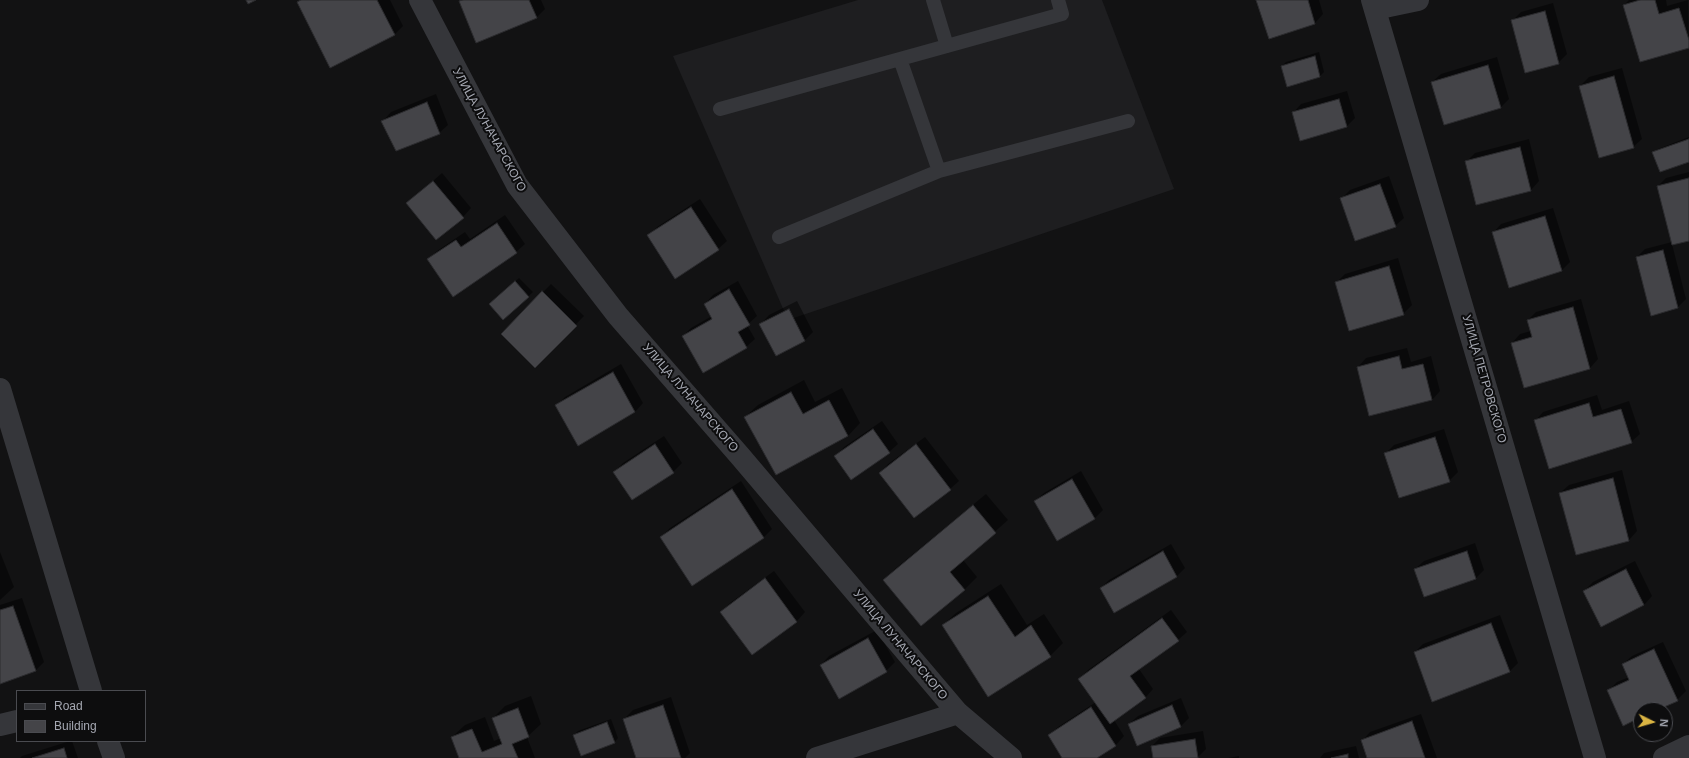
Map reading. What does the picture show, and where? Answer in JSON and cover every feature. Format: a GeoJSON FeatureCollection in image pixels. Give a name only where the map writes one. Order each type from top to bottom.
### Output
{"type":"FeatureCollection","features":[{"type":"Feature","properties":{"kind":"street","name":"УЛИЦА ЛУНАЧАРСКОГО"},"geometry":{"type":"LineString","coordinates":[[420,0],[517,185],[618,316],[740,456],[958,713],[1011,758]]}},
{"type":"Feature","properties":{"kind":"street"},"geometry":{"type":"LineString","coordinates":[[1374,5],[1418,0]]}},
{"type":"Feature","properties":{"kind":"street","name":"УЛИЦА ПЕТРОВСКОГО"},"geometry":{"type":"LineString","coordinates":[[1374,5],[1595,758]]}},
{"type":"Feature","properties":{"kind":"street"},"geometry":{"type":"LineString","coordinates":[[0,389],[91,690]]}},
{"type":"Feature","properties":{"kind":"street"},"geometry":{"type":"LineString","coordinates":[[823,757],[958,713]]}},
{"type":"Feature","properties":{"kind":"street"},"geometry":{"type":"LineString","coordinates":[[0,726],[16,721]]}},
{"type":"Feature","properties":{"kind":"street"},"geometry":{"type":"LineString","coordinates":[[108,742],[114,758]]}},
{"type":"Feature","properties":{"kind":"street"},"geometry":{"type":"LineString","coordinates":[[1664,758],[1689,746]]}},
{"type":"Feature","properties":{"kind":"lane"},"geometry":{"type":"LineString","coordinates":[[933,0],[947,46]]}},
{"type":"Feature","properties":{"kind":"lane"},"geometry":{"type":"LineString","coordinates":[[720,109],[1062,14],[1058,0]]}},
{"type":"Feature","properties":{"kind":"lane"},"geometry":{"type":"LineString","coordinates":[[900,59],[939,171]]}},
{"type":"Feature","properties":{"kind":"lane"},"geometry":{"type":"LineString","coordinates":[[779,237],[939,171],[1128,121]]}},
{"type":"Feature","properties":{"kind":"shaded area"},"geometry":{"type":"Polygon","coordinates":[[[858,0],[1102,0],[1174,189],[788,320],[673,56],[858,0]]]}},
{"type":"Feature","properties":{"kind":"building"},"geometry":{"type":"Polygon","coordinates":[[[246,0],[256,0],[248,4],[246,0]]]}},
{"type":"Feature","properties":{"kind":"building"},"geometry":{"type":"Polygon","coordinates":[[[301,0],[377,0],[395,35],[330,68],[297,2],[301,0]]]}},
{"type":"Feature","properties":{"kind":"building"},"geometry":{"type":"Polygon","coordinates":[[[529,0],[537,18],[476,43],[459,1],[529,0]]]}},
{"type":"Feature","properties":{"kind":"building"},"geometry":{"type":"Polygon","coordinates":[[[1256,0],[1308,0],[1315,24],[1269,39],[1256,0]]]}},
{"type":"Feature","properties":{"kind":"building"},"geometry":{"type":"Polygon","coordinates":[[[1640,0],[1655,0],[1659,14],[1679,8],[1689,40],[1689,48],[1640,62],[1623,5],[1640,0]]]}},
{"type":"Feature","properties":{"kind":"building"},"geometry":{"type":"Polygon","coordinates":[[[1545,11],[1559,64],[1525,73],[1511,20],[1545,11]]]}},
{"type":"Feature","properties":{"kind":"building"},"geometry":{"type":"Polygon","coordinates":[[[1315,56],[1320,77],[1287,87],[1281,66],[1315,56]]]}},
{"type":"Feature","properties":{"kind":"building"},"geometry":{"type":"Polygon","coordinates":[[[1488,65],[1501,108],[1444,125],[1431,82],[1488,65]]]}},
{"type":"Feature","properties":{"kind":"building"},"geometry":{"type":"Polygon","coordinates":[[[1614,76],[1634,148],[1599,158],[1579,86],[1614,76]]]}},
{"type":"Feature","properties":{"kind":"building"},"geometry":{"type":"Polygon","coordinates":[[[1339,99],[1347,127],[1300,141],[1292,112],[1339,99]]]}},
{"type":"Feature","properties":{"kind":"building"},"geometry":{"type":"Polygon","coordinates":[[[427,102],[440,134],[396,151],[381,121],[427,102]]]}},
{"type":"Feature","properties":{"kind":"building"},"geometry":{"type":"Polygon","coordinates":[[[1689,139],[1689,162],[1660,172],[1652,152],[1689,139]]]}},
{"type":"Feature","properties":{"kind":"building"},"geometry":{"type":"Polygon","coordinates":[[[1520,147],[1531,191],[1476,205],[1465,161],[1520,147]]]}},
{"type":"Feature","properties":{"kind":"building"},"geometry":{"type":"Polygon","coordinates":[[[1689,178],[1689,241],[1672,245],[1657,186],[1689,178]]]}},
{"type":"Feature","properties":{"kind":"building"},"geometry":{"type":"Polygon","coordinates":[[[433,181],[464,218],[436,240],[406,203],[433,181]]]}},
{"type":"Feature","properties":{"kind":"building"},"geometry":{"type":"Polygon","coordinates":[[[1380,184],[1396,227],[1355,241],[1340,198],[1380,184]]]}},
{"type":"Feature","properties":{"kind":"building"},"geometry":{"type":"Polygon","coordinates":[[[691,207],[719,250],[675,279],[647,235],[691,207]]]}},
{"type":"Feature","properties":{"kind":"building"},"geometry":{"type":"Polygon","coordinates":[[[1545,216],[1562,271],[1509,288],[1492,232],[1545,216]]]}},
{"type":"Feature","properties":{"kind":"building"},"geometry":{"type":"Polygon","coordinates":[[[497,223],[517,253],[453,297],[427,259],[456,240],[461,247],[497,223]]]}},
{"type":"Feature","properties":{"kind":"building"},"geometry":{"type":"Polygon","coordinates":[[[1663,250],[1678,308],[1651,316],[1636,257],[1663,250]]]}},
{"type":"Feature","properties":{"kind":"building"},"geometry":{"type":"Polygon","coordinates":[[[1389,266],[1404,315],[1349,331],[1335,282],[1389,266]]]}},
{"type":"Feature","properties":{"kind":"building"},"geometry":{"type":"Polygon","coordinates":[[[515,281],[529,297],[503,320],[489,304],[515,281]]]}},
{"type":"Feature","properties":{"kind":"building"},"geometry":{"type":"Polygon","coordinates":[[[729,289],[750,325],[738,332],[747,348],[703,373],[682,336],[712,319],[704,304],[729,289]]]}},
{"type":"Feature","properties":{"kind":"building"},"geometry":{"type":"Polygon","coordinates":[[[542,291],[577,326],[535,368],[501,334],[542,291]]]}},
{"type":"Feature","properties":{"kind":"building"},"geometry":{"type":"Polygon","coordinates":[[[1573,307],[1590,369],[1524,388],[1511,343],[1532,337],[1527,320],[1573,307]]]}},
{"type":"Feature","properties":{"kind":"building"},"geometry":{"type":"Polygon","coordinates":[[[789,309],[805,341],[776,356],[759,324],[789,309]]]}},
{"type":"Feature","properties":{"kind":"building"},"geometry":{"type":"Polygon","coordinates":[[[1399,356],[1402,369],[1423,364],[1432,400],[1369,416],[1357,367],[1399,356]]]}},
{"type":"Feature","properties":{"kind":"building"},"geometry":{"type":"Polygon","coordinates":[[[613,372],[635,412],[578,446],[555,405],[613,372]]]}},
{"type":"Feature","properties":{"kind":"building"},"geometry":{"type":"Polygon","coordinates":[[[791,392],[803,414],[829,400],[848,436],[776,475],[744,417],[791,392]]]}},
{"type":"Feature","properties":{"kind":"building"},"geometry":{"type":"Polygon","coordinates":[[[1589,403],[1593,417],[1621,409],[1632,443],[1549,469],[1534,420],[1589,403]]]}},
{"type":"Feature","properties":{"kind":"building"},"geometry":{"type":"Polygon","coordinates":[[[873,429],[890,453],[851,480],[834,456],[873,429]]]}},
{"type":"Feature","properties":{"kind":"building"},"geometry":{"type":"Polygon","coordinates":[[[1435,437],[1450,482],[1399,498],[1384,453],[1435,437]]]}},
{"type":"Feature","properties":{"kind":"building"},"geometry":{"type":"Polygon","coordinates":[[[655,444],[674,473],[632,500],[613,472],[655,444]]]}},
{"type":"Feature","properties":{"kind":"building"},"geometry":{"type":"Polygon","coordinates":[[[916,444],[951,490],[914,518],[879,473],[916,444]]]}},
{"type":"Feature","properties":{"kind":"building"},"geometry":{"type":"Polygon","coordinates":[[[1613,478],[1629,541],[1576,555],[1559,493],[1613,478]]]}},
{"type":"Feature","properties":{"kind":"building"},"geometry":{"type":"Polygon","coordinates":[[[1072,479],[1095,519],[1057,541],[1034,501],[1072,479]]]}},
{"type":"Feature","properties":{"kind":"building"},"geometry":{"type":"Polygon","coordinates":[[[732,489],[764,538],[692,586],[660,537],[732,489]]]}},
{"type":"Feature","properties":{"kind":"building"},"geometry":{"type":"Polygon","coordinates":[[[973,505],[996,533],[950,572],[965,590],[921,626],[883,580],[973,505]]]}},
{"type":"Feature","properties":{"kind":"building"},"geometry":{"type":"Polygon","coordinates":[[[1163,551],[1177,577],[1114,613],[1100,588],[1163,551]]]}},
{"type":"Feature","properties":{"kind":"building"},"geometry":{"type":"Polygon","coordinates":[[[1467,551],[1476,579],[1424,597],[1414,569],[1467,551]]]}},
{"type":"Feature","properties":{"kind":"building"},"geometry":{"type":"Polygon","coordinates":[[[1626,569],[1644,605],[1601,627],[1583,591],[1626,569]]]}},
{"type":"Feature","properties":{"kind":"building"},"geometry":{"type":"Polygon","coordinates":[[[765,578],[797,622],[752,655],[720,612],[765,578]]]}},
{"type":"Feature","properties":{"kind":"building"},"geometry":{"type":"Polygon","coordinates":[[[988,596],[1015,637],[1031,625],[1051,657],[988,697],[942,625],[988,596]]]}},
{"type":"Feature","properties":{"kind":"building"},"geometry":{"type":"Polygon","coordinates":[[[13,606],[36,671],[0,684],[0,610],[13,606]]]}},
{"type":"Feature","properties":{"kind":"building"},"geometry":{"type":"Polygon","coordinates":[[[1162,618],[1179,641],[1130,676],[1146,698],[1110,724],[1078,679],[1162,618]]]}},
{"type":"Feature","properties":{"kind":"building"},"geometry":{"type":"Polygon","coordinates":[[[1491,623],[1510,672],[1432,702],[1414,652],[1491,623]]]}},
{"type":"Feature","properties":{"kind":"building"},"geometry":{"type":"Polygon","coordinates":[[[868,638],[887,672],[839,699],[820,665],[868,638]]]}},
{"type":"Feature","properties":{"kind":"building"},"geometry":{"type":"Polygon","coordinates":[[[1654,649],[1678,701],[1673,703],[1633,702],[1633,721],[1623,726],[1607,690],[1629,680],[1622,664],[1654,649]]]}},
{"type":"Feature","properties":{"kind":"building"},"geometry":{"type":"Polygon","coordinates":[[[663,705],[681,758],[636,758],[623,719],[663,705]]]}},
{"type":"Feature","properties":{"kind":"building"},"geometry":{"type":"Polygon","coordinates":[[[1172,705],[1181,727],[1137,746],[1128,724],[1172,705]]]}},
{"type":"Feature","properties":{"kind":"building"},"geometry":{"type":"Polygon","coordinates":[[[1091,707],[1116,746],[1097,758],[1062,758],[1048,735],[1091,707]]]}},
{"type":"Feature","properties":{"kind":"building"},"geometry":{"type":"Polygon","coordinates":[[[518,708],[529,737],[512,744],[518,758],[459,758],[451,737],[472,729],[482,752],[502,744],[492,718],[518,708]]]}},
{"type":"Feature","properties":{"kind":"building"},"geometry":{"type":"Polygon","coordinates":[[[1412,721],[1425,758],[1367,758],[1361,740],[1412,721]]]}},
{"type":"Feature","properties":{"kind":"building"},"geometry":{"type":"Polygon","coordinates":[[[607,722],[615,743],[581,756],[573,735],[607,722]]]}},
{"type":"Feature","properties":{"kind":"building"},"geometry":{"type":"Polygon","coordinates":[[[1195,739],[1198,758],[1153,758],[1151,746],[1195,739]]]}},
{"type":"Feature","properties":{"kind":"building"},"geometry":{"type":"Polygon","coordinates":[[[64,748],[67,758],[32,758],[64,748]]]}},
{"type":"Feature","properties":{"kind":"building"},"geometry":{"type":"Polygon","coordinates":[[[1348,754],[1348,758],[1331,758],[1348,754]]]}}]}
